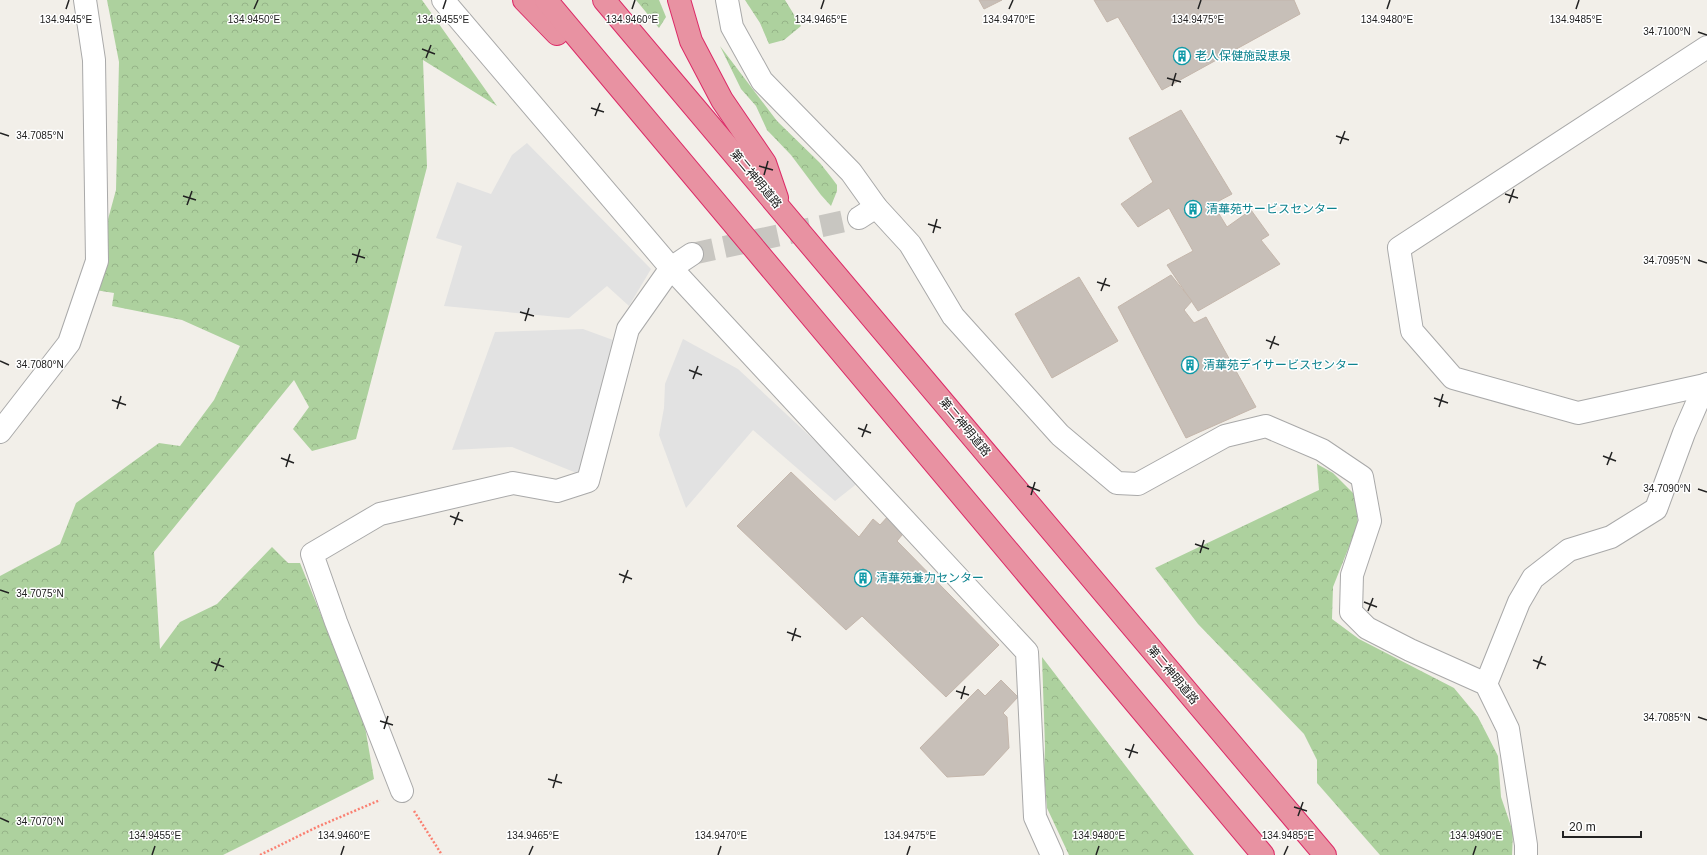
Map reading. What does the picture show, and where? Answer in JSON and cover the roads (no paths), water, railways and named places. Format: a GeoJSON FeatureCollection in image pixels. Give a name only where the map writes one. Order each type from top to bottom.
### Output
{"type":"FeatureCollection","features":[{"type":"Feature","properties":{"kind":"highway"},"geometry":{"type":"LineString","coordinates":[[524,0],[703,187]]}},
{"type":"Feature","properties":{"kind":"highway"},"geometry":{"type":"LineString","coordinates":[[546,0],[1263,855]]}},
{"type":"Feature","properties":{"kind":"highway","name":"第二神明道路"},"geometry":{"type":"LineString","coordinates":[[604,0],[1325,855]]}},
{"type":"Feature","properties":{"kind":"highway"},"geometry":{"type":"LineString","coordinates":[[679,0],[691,41],[722,100],[765,163],[781,209]]}},
{"type":"Feature","properties":{"kind":"street"},"geometry":{"type":"LineString","coordinates":[[0,432],[69,343],[97,261],[94,60],[85,0]]}},
{"type":"Feature","properties":{"kind":"street"},"geometry":{"type":"LineString","coordinates":[[443,0],[671,268],[1027,652],[1035,817],[1052,855]]}},
{"type":"Feature","properties":{"kind":"street"},"geometry":{"type":"LineString","coordinates":[[727,0],[732,27],[762,81],[851,172],[868,212],[910,244],[953,316],[1060,435],[1117,483],[1138,484],[1225,436],[1266,426],[1322,450],[1362,477],[1370,521],[1352,575],[1351,612],[1367,628],[1410,650],[1486,684],[1508,729],[1526,845],[1526,855]]}},
{"type":"Feature","properties":{"kind":"street"},"geometry":{"type":"LineString","coordinates":[[1706,385],[1578,413],[1453,378],[1412,331],[1399,248],[1707,47]]}},
{"type":"Feature","properties":{"kind":"street"},"geometry":{"type":"LineString","coordinates":[[402,791],[336,622],[312,554],[380,514],[513,484],[557,491],[588,481],[628,329],[671,268],[692,254]]}},
{"type":"Feature","properties":{"kind":"street"},"geometry":{"type":"LineString","coordinates":[[1486,684],[1519,602],[1533,578],[1569,550],[1611,536],[1656,509],[1684,433],[1706,385]]}},
{"type":"Feature","properties":{"kind":"tunnel"},"geometry":{"type":"LineString","coordinates":[[692,254],[859,218]]}},
{"type":"Feature","properties":{"kind":"place","name":"老人保健施設恵泉"},"geometry":{"type":"Point","coordinates":[1182,56]}},
{"type":"Feature","properties":{"kind":"place","name":"清華苑サービスセンター"},"geometry":{"type":"Point","coordinates":[1193,209]}},
{"type":"Feature","properties":{"kind":"place","name":"清華苑デイサービスセンター"},"geometry":{"type":"Point","coordinates":[1190,365]}},
{"type":"Feature","properties":{"kind":"place","name":"清華苑養力センター"},"geometry":{"type":"Point","coordinates":[863,578]}}]}
